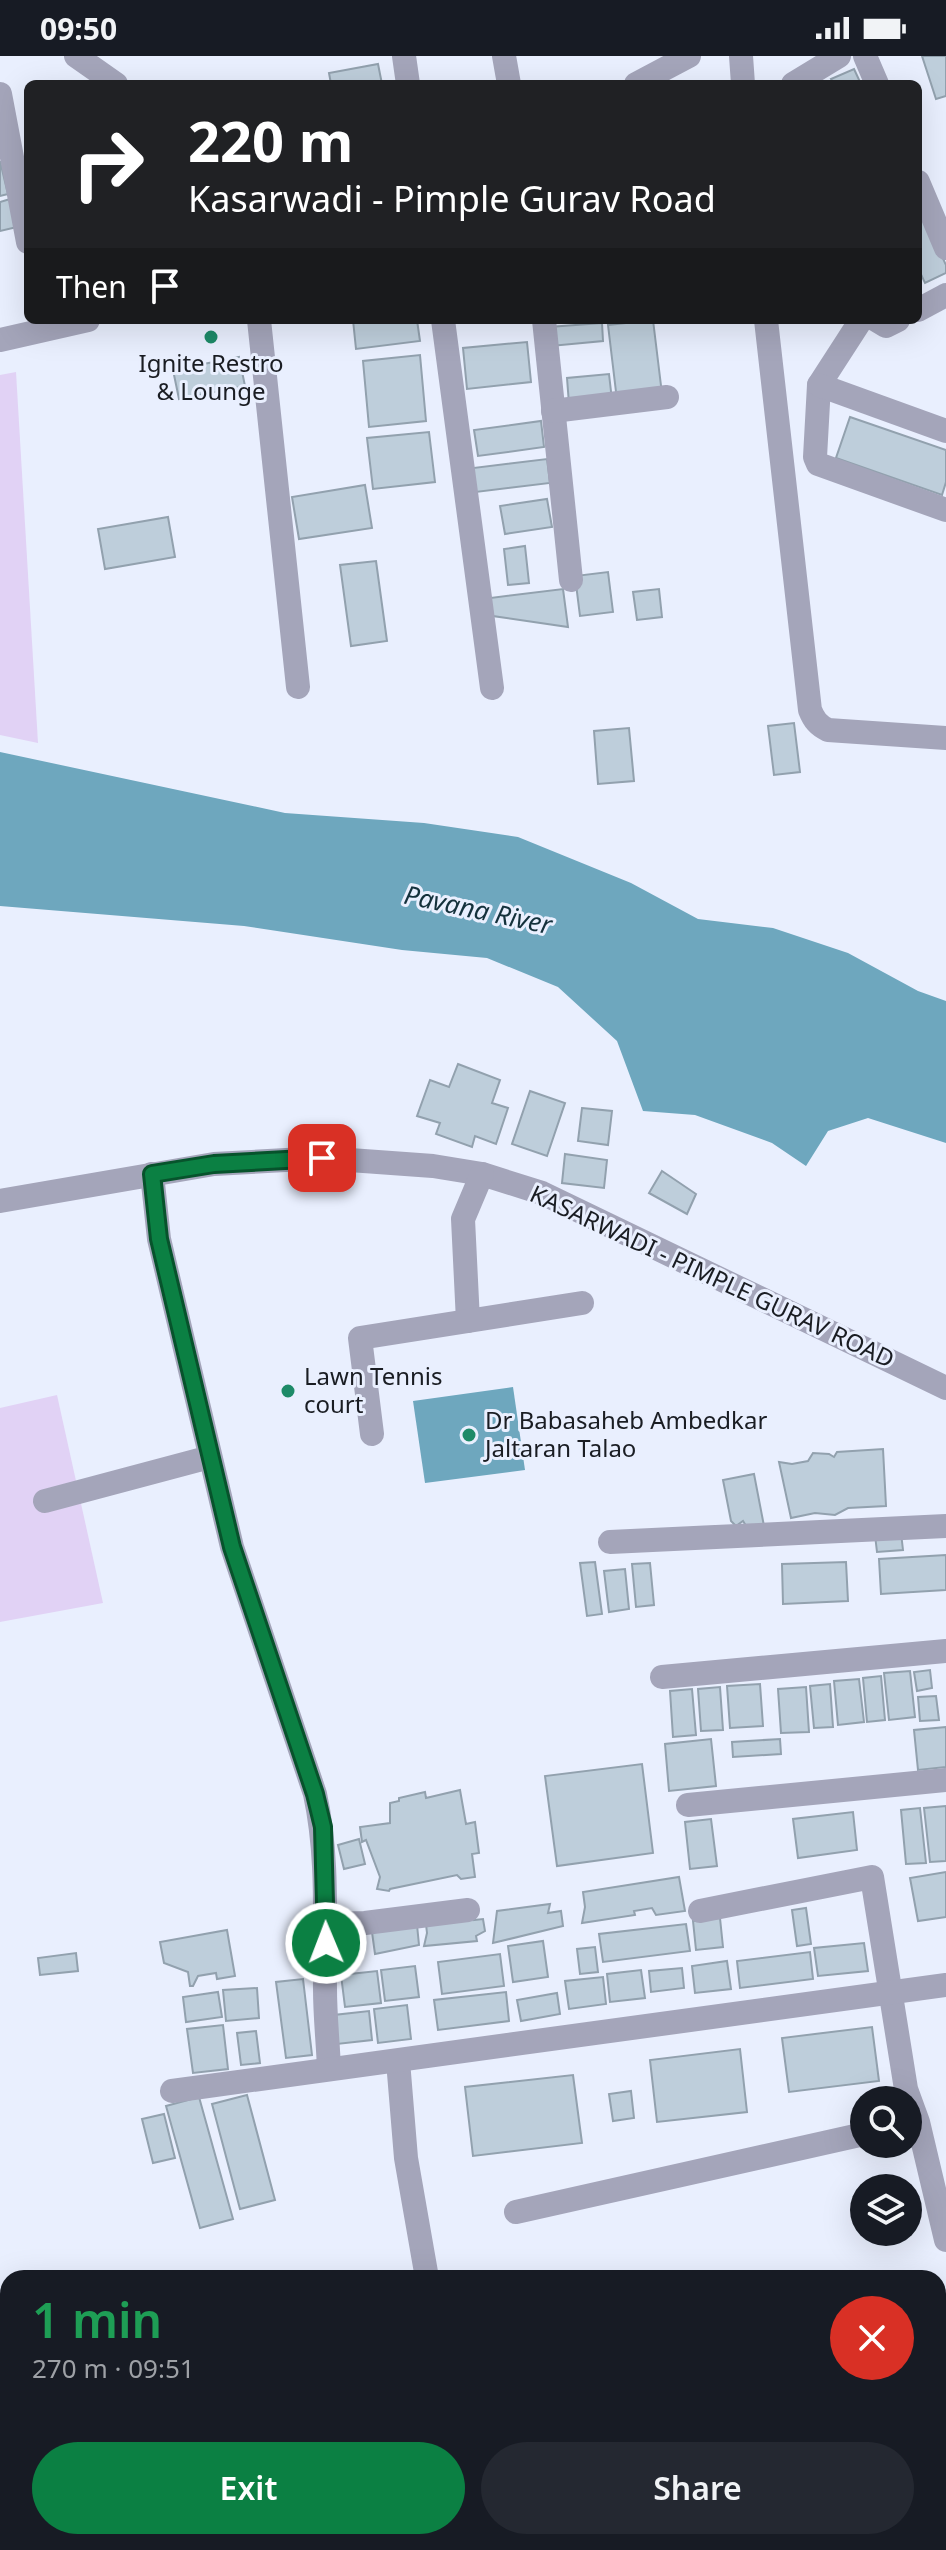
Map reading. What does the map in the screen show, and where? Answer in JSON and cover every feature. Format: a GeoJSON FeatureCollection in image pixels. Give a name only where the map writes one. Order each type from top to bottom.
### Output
{"type":"FeatureCollection","features":[{"type":"Feature","properties":{"kind":"street"},"geometry":{"type":"LineString","coordinates":[[76,56],[110,80]]}},
{"type":"Feature","properties":{"kind":"street"},"geometry":{"type":"LineString","coordinates":[[404,56],[407,80]]}},
{"type":"Feature","properties":{"kind":"street"},"geometry":{"type":"LineString","coordinates":[[504,56],[508,80]]}},
{"type":"Feature","properties":{"kind":"street"},"geometry":{"type":"LineString","coordinates":[[644,80],[689,56]]}},
{"type":"Feature","properties":{"kind":"street"},"geometry":{"type":"LineString","coordinates":[[741,56],[743,80]]}},
{"type":"Feature","properties":{"kind":"street"},"geometry":{"type":"LineString","coordinates":[[800,80],[839,56]]}},
{"type":"Feature","properties":{"kind":"street"},"geometry":{"type":"LineString","coordinates":[[865,56],[875,80]]}},
{"type":"Feature","properties":{"kind":"street"},"geometry":{"type":"LineString","coordinates":[[0,94],[24,221]]}},
{"type":"Feature","properties":{"kind":"street"},"geometry":{"type":"LineString","coordinates":[[922,191],[946,248]]}},
{"type":"Feature","properties":{"kind":"street"},"geometry":{"type":"LineString","coordinates":[[922,308],[946,295]]}},
{"type":"Feature","properties":{"kind":"street"},"geometry":{"type":"LineString","coordinates":[[259,324],[298,687]]}},
{"type":"Feature","properties":{"kind":"street"},"geometry":{"type":"LineString","coordinates":[[444,324],[492,688]]}},
{"type":"Feature","properties":{"kind":"street"},"geometry":{"type":"LineString","coordinates":[[544,324],[571,580]]}},
{"type":"Feature","properties":{"kind":"street"},"geometry":{"type":"LineString","coordinates":[[766,324],[779,451],[813,718],[828,730],[946,738]]}},
{"type":"Feature","properties":{"kind":"street"},"geometry":{"type":"LineString","coordinates":[[858,324],[819,385],[815,457],[818,464],[946,510]]}},
{"type":"Feature","properties":{"kind":"street"},"geometry":{"type":"LineString","coordinates":[[0,340],[44,325]]}},
{"type":"Feature","properties":{"kind":"street"},"geometry":{"type":"LineString","coordinates":[[819,385],[946,431]]}},
{"type":"Feature","properties":{"kind":"street"},"geometry":{"type":"LineString","coordinates":[[553,411],[667,397]]}},
{"type":"Feature","properties":{"kind":"street","name":"KASARWADI - PIMPLE GURAV ROAD"},"geometry":{"type":"LineString","coordinates":[[0,1201],[214,1164],[322,1158],[433,1166],[482,1174],[542,1193],[946,1388]]}},
{"type":"Feature","properties":{"kind":"street"},"geometry":{"type":"LineString","coordinates":[[152,1174],[159,1239],[232,1547],[315,1794],[323,1827],[329,2069]]}},
{"type":"Feature","properties":{"kind":"street"},"geometry":{"type":"LineString","coordinates":[[468,1321],[463,1219],[482,1174]]}},
{"type":"Feature","properties":{"kind":"street"},"geometry":{"type":"LineString","coordinates":[[372,1434],[360,1338],[582,1303]]}},
{"type":"Feature","properties":{"kind":"street"},"geometry":{"type":"LineString","coordinates":[[45,1501],[210,1457]]}},
{"type":"Feature","properties":{"kind":"street"},"geometry":{"type":"LineString","coordinates":[[610,1542],[946,1526]]}},
{"type":"Feature","properties":{"kind":"street"},"geometry":{"type":"LineString","coordinates":[[662,1677],[946,1651]]}},
{"type":"Feature","properties":{"kind":"street"},"geometry":{"type":"LineString","coordinates":[[688,1805],[946,1780]]}},
{"type":"Feature","properties":{"kind":"street"},"geometry":{"type":"LineString","coordinates":[[700,1911],[872,1877],[905,2086]]}},
{"type":"Feature","properties":{"kind":"street"},"geometry":{"type":"LineString","coordinates":[[326,1924],[365,1923],[468,1910]]}},
{"type":"Feature","properties":{"kind":"street"},"geometry":{"type":"LineString","coordinates":[[172,2091],[946,1985]]}},
{"type":"Feature","properties":{"kind":"street"},"geometry":{"type":"LineString","coordinates":[[398,2061],[406,2158],[426,2270]]}},
{"type":"Feature","properties":{"kind":"street"},"geometry":{"type":"LineString","coordinates":[[516,2212],[850,2137]]}},
{"type":"Feature","properties":{"kind":"street"},"geometry":{"type":"LineString","coordinates":[[922,2140],[938,2170],[946,2240]]}},
{"type":"Feature","properties":{"kind":"shaded area"},"geometry":{"type":"Polygon","coordinates":[[[16,372],[38,743],[0,735],[0,375],[16,372]]]}},
{"type":"Feature","properties":{"kind":"shaded area"},"geometry":{"type":"Polygon","coordinates":[[[57,1395],[103,1603],[0,1622],[0,1408],[57,1395]]]}},
{"type":"Feature","properties":{"kind":"water","name":"Pavana River"},"geometry":{"type":"Polygon","coordinates":[[[0,752],[285,813],[424,823],[518,837],[631,883],[698,919],[773,928],[848,953],[918,991],[946,1001],[946,1143],[868,1118],[828,1131],[806,1166],[772,1143],[695,1115],[643,1111],[617,1041],[558,987],[487,958],[402,950],[244,926],[0,906],[0,752]]]}},
{"type":"Feature","properties":{"kind":"water","name":"Dr Babasaheb Ambedkar Jaltaran Talao"},"geometry":{"type":"Polygon","coordinates":[[[513,1387],[525,1470],[425,1483],[413,1401],[513,1387]]]}},
{"type":"Feature","properties":{"kind":"building"},"geometry":{"type":"Polygon","coordinates":[[[922,56],[946,56],[946,96],[936,99],[922,56]]]}},
{"type":"Feature","properties":{"kind":"building"},"geometry":{"type":"Polygon","coordinates":[[[378,64],[381,80],[330,80],[329,73],[378,64]]]}},
{"type":"Feature","properties":{"kind":"building"},"geometry":{"type":"Polygon","coordinates":[[[854,69],[859,80],[832,80],[854,69]]]}},
{"type":"Feature","properties":{"kind":"building"},"geometry":{"type":"Polygon","coordinates":[[[0,161],[8,194],[0,196],[0,161]]]}},
{"type":"Feature","properties":{"kind":"building"},"geometry":{"type":"Polygon","coordinates":[[[10,199],[17,227],[0,231],[0,202],[10,199]]]}},
{"type":"Feature","properties":{"kind":"building"},"geometry":{"type":"Polygon","coordinates":[[[922,214],[946,265],[946,273],[925,283],[922,277],[922,214]]]}},
{"type":"Feature","properties":{"kind":"building"},"geometry":{"type":"Polygon","coordinates":[[[353,324],[418,324],[420,341],[356,349],[353,324]]]}},
{"type":"Feature","properties":{"kind":"building"},"geometry":{"type":"Polygon","coordinates":[[[602,324],[603,341],[551,346],[549,327],[602,324]]]}},
{"type":"Feature","properties":{"kind":"building"},"geometry":{"type":"Polygon","coordinates":[[[653,324],[662,394],[617,400],[608,325],[653,324]]]}},
{"type":"Feature","properties":{"kind":"building"},"geometry":{"type":"Polygon","coordinates":[[[527,342],[531,382],[467,389],[463,348],[527,342]]]}},
{"type":"Feature","properties":{"kind":"building"},"geometry":{"type":"Polygon","coordinates":[[[420,355],[426,421],[369,427],[363,361],[420,355]]]}},
{"type":"Feature","properties":{"kind":"building"},"geometry":{"type":"Polygon","coordinates":[[[239,357],[245,386],[179,399],[173,370],[239,357]]]}},
{"type":"Feature","properties":{"kind":"building"},"geometry":{"type":"Polygon","coordinates":[[[609,374],[612,400],[569,404],[567,378],[609,374]]]}},
{"type":"Feature","properties":{"kind":"building"},"geometry":{"type":"Polygon","coordinates":[[[850,417],[946,450],[946,482],[942,495],[836,458],[850,417]]]}},
{"type":"Feature","properties":{"kind":"building"},"geometry":{"type":"Polygon","coordinates":[[[541,421],[544,447],[478,456],[474,430],[541,421]]]}},
{"type":"Feature","properties":{"kind":"building"},"geometry":{"type":"Polygon","coordinates":[[[429,432],[435,482],[373,489],[367,438],[429,432]]]}},
{"type":"Feature","properties":{"kind":"building"},"geometry":{"type":"Polygon","coordinates":[[[547,459],[550,483],[476,492],[473,468],[547,459]]]}},
{"type":"Feature","properties":{"kind":"building"},"geometry":{"type":"Polygon","coordinates":[[[365,485],[372,528],[299,539],[292,497],[365,485]]]}},
{"type":"Feature","properties":{"kind":"building"},"geometry":{"type":"Polygon","coordinates":[[[547,499],[552,527],[505,534],[500,506],[547,499]]]}},
{"type":"Feature","properties":{"kind":"building"},"geometry":{"type":"Polygon","coordinates":[[[168,517],[175,557],[105,569],[98,529],[168,517]]]}},
{"type":"Feature","properties":{"kind":"building"},"geometry":{"type":"Polygon","coordinates":[[[525,546],[529,583],[508,585],[504,549],[525,546]]]}},
{"type":"Feature","properties":{"kind":"building"},"geometry":{"type":"Polygon","coordinates":[[[376,561],[387,641],[351,646],[340,565],[376,561]]]}},
{"type":"Feature","properties":{"kind":"building"},"geometry":{"type":"Polygon","coordinates":[[[608,572],[613,612],[580,616],[575,576],[608,572]]]}},
{"type":"Feature","properties":{"kind":"building"},"geometry":{"type":"Polygon","coordinates":[[[563,589],[568,627],[493,616],[490,598],[563,589]]]}},
{"type":"Feature","properties":{"kind":"building"},"geometry":{"type":"Polygon","coordinates":[[[659,589],[662,617],[637,620],[633,592],[659,589]]]}},
{"type":"Feature","properties":{"kind":"building"},"geometry":{"type":"Polygon","coordinates":[[[794,723],[800,772],[774,775],[768,726],[794,723]]]}},
{"type":"Feature","properties":{"kind":"building"},"geometry":{"type":"Polygon","coordinates":[[[629,728],[634,781],[598,784],[594,731],[629,728]]]}},
{"type":"Feature","properties":{"kind":"building"},"geometry":{"type":"Polygon","coordinates":[[[458,1064],[500,1080],[492,1103],[508,1108],[496,1144],[475,1136],[472,1147],[436,1134],[440,1123],[417,1116],[430,1080],[449,1087],[458,1064]]]}},
{"type":"Feature","properties":{"kind":"building"},"geometry":{"type":"Polygon","coordinates":[[[530,1091],[565,1103],[547,1156],[512,1144],[530,1091]]]}},
{"type":"Feature","properties":{"kind":"building"},"geometry":{"type":"Polygon","coordinates":[[[582,1108],[612,1111],[608,1145],[578,1141],[582,1108]]]}},
{"type":"Feature","properties":{"kind":"building"},"geometry":{"type":"Polygon","coordinates":[[[565,1154],[607,1160],[604,1188],[562,1183],[565,1154]]]}},
{"type":"Feature","properties":{"kind":"building"},"geometry":{"type":"Polygon","coordinates":[[[662,1171],[696,1194],[687,1214],[649,1193],[662,1171]]]}},
{"type":"Feature","properties":{"kind":"building"},"geometry":{"type":"Polygon","coordinates":[[[883,1449],[886,1506],[848,1508],[835,1515],[815,1513],[791,1518],[779,1462],[792,1464],[808,1461],[813,1453],[834,1457],[837,1452],[883,1449]]]}},
{"type":"Feature","properties":{"kind":"building"},"geometry":{"type":"Polygon","coordinates":[[[754,1474],[764,1526],[748,1529],[743,1521],[736,1526],[731,1521],[723,1480],[754,1474]]]}},
{"type":"Feature","properties":{"kind":"building"},"geometry":{"type":"Polygon","coordinates":[[[901,1533],[903,1550],[877,1552],[875,1535],[901,1533]]]}},
{"type":"Feature","properties":{"kind":"building"},"geometry":{"type":"Polygon","coordinates":[[[946,1555],[946,1590],[881,1594],[879,1559],[946,1555]]]}},
{"type":"Feature","properties":{"kind":"building"},"geometry":{"type":"Polygon","coordinates":[[[595,1562],[602,1614],[587,1616],[580,1563],[595,1562]]]}},
{"type":"Feature","properties":{"kind":"building"},"geometry":{"type":"Polygon","coordinates":[[[846,1562],[848,1601],[783,1604],[782,1564],[846,1562]]]}},
{"type":"Feature","properties":{"kind":"building"},"geometry":{"type":"Polygon","coordinates":[[[650,1563],[654,1605],[636,1607],[632,1564],[650,1563]]]}},
{"type":"Feature","properties":{"kind":"building"},"geometry":{"type":"Polygon","coordinates":[[[625,1569],[629,1609],[609,1612],[604,1571],[625,1569]]]}},
{"type":"Feature","properties":{"kind":"building"},"geometry":{"type":"Polygon","coordinates":[[[930,1670],[932,1688],[917,1691],[914,1672],[930,1670]]]}},
{"type":"Feature","properties":{"kind":"building"},"geometry":{"type":"Polygon","coordinates":[[[910,1671],[915,1717],[889,1720],[884,1673],[910,1671]]]}},
{"type":"Feature","properties":{"kind":"building"},"geometry":{"type":"Polygon","coordinates":[[[881,1676],[885,1720],[867,1722],[863,1678],[881,1676]]]}},
{"type":"Feature","properties":{"kind":"building"},"geometry":{"type":"Polygon","coordinates":[[[859,1679],[864,1722],[838,1725],[834,1681],[859,1679]]]}},
{"type":"Feature","properties":{"kind":"building"},"geometry":{"type":"Polygon","coordinates":[[[760,1684],[763,1726],[730,1728],[727,1686],[760,1684]]]}},
{"type":"Feature","properties":{"kind":"building"},"geometry":{"type":"Polygon","coordinates":[[[830,1684],[833,1727],[814,1728],[810,1686],[830,1684]]]}},
{"type":"Feature","properties":{"kind":"building"},"geometry":{"type":"Polygon","coordinates":[[[720,1687],[723,1730],[701,1731],[698,1689],[720,1687]]]}},
{"type":"Feature","properties":{"kind":"building"},"geometry":{"type":"Polygon","coordinates":[[[806,1687],[809,1732],[781,1733],[778,1689],[806,1687]]]}},
{"type":"Feature","properties":{"kind":"building"},"geometry":{"type":"Polygon","coordinates":[[[692,1689],[696,1735],[673,1737],[670,1691],[692,1689]]]}},
{"type":"Feature","properties":{"kind":"building"},"geometry":{"type":"Polygon","coordinates":[[[936,1696],[939,1720],[920,1721],[918,1697],[936,1696]]]}},
{"type":"Feature","properties":{"kind":"building"},"geometry":{"type":"Polygon","coordinates":[[[946,1727],[946,1767],[918,1770],[914,1730],[946,1727]]]}},
{"type":"Feature","properties":{"kind":"building"},"geometry":{"type":"Polygon","coordinates":[[[711,1739],[716,1786],[669,1791],[665,1744],[711,1739]]]}},
{"type":"Feature","properties":{"kind":"building"},"geometry":{"type":"Polygon","coordinates":[[[780,1739],[781,1754],[733,1757],[732,1742],[780,1739]]]}},
{"type":"Feature","properties":{"kind":"building"},"geometry":{"type":"Polygon","coordinates":[[[642,1764],[653,1853],[557,1866],[545,1776],[642,1764]]]}},
{"type":"Feature","properties":{"kind":"building"},"geometry":{"type":"Polygon","coordinates":[[[460,1790],[466,1824],[475,1822],[479,1853],[472,1854],[475,1877],[461,1879],[457,1875],[389,1891],[377,1889],[380,1877],[366,1840],[362,1842],[360,1827],[390,1823],[390,1803],[399,1801],[399,1798],[425,1792],[426,1798],[460,1790]]]}},
{"type":"Feature","properties":{"kind":"building"},"geometry":{"type":"Polygon","coordinates":[[[946,1806],[946,1861],[930,1862],[924,1808],[946,1806]]]}},
{"type":"Feature","properties":{"kind":"building"},"geometry":{"type":"Polygon","coordinates":[[[920,1808],[926,1863],[906,1864],[901,1810],[920,1808]]]}},
{"type":"Feature","properties":{"kind":"building"},"geometry":{"type":"Polygon","coordinates":[[[853,1812],[857,1850],[798,1858],[793,1819],[853,1812]]]}},
{"type":"Feature","properties":{"kind":"building"},"geometry":{"type":"Polygon","coordinates":[[[711,1819],[717,1866],[690,1869],[685,1822],[711,1819]]]}},
{"type":"Feature","properties":{"kind":"building"},"geometry":{"type":"Polygon","coordinates":[[[359,1839],[365,1864],[344,1869],[338,1845],[359,1839]]]}},
{"type":"Feature","properties":{"kind":"building"},"geometry":{"type":"Polygon","coordinates":[[[946,1872],[946,1917],[918,1921],[910,1878],[946,1872]]]}},
{"type":"Feature","properties":{"kind":"building"},"geometry":{"type":"Polygon","coordinates":[[[679,1877],[685,1911],[656,1915],[652,1908],[634,1911],[635,1915],[582,1923],[585,1907],[583,1892],[679,1877]]]}},
{"type":"Feature","properties":{"kind":"building"},"geometry":{"type":"Polygon","coordinates":[[[550,1904],[548,1913],[561,1911],[563,1926],[493,1943],[497,1911],[550,1904]]]}},
{"type":"Feature","properties":{"kind":"building"},"geometry":{"type":"Polygon","coordinates":[[[806,1908],[811,1944],[797,1946],[792,1910],[806,1908]]]}},
{"type":"Feature","properties":{"kind":"building"},"geometry":{"type":"Polygon","coordinates":[[[478,1911],[474,1920],[483,1919],[485,1931],[476,1936],[477,1941],[424,1946],[427,1933],[425,1916],[478,1911]]]}},
{"type":"Feature","properties":{"kind":"building"},"geometry":{"type":"Polygon","coordinates":[[[720,1918],[723,1947],[696,1950],[693,1921],[720,1918]]]}},
{"type":"Feature","properties":{"kind":"building"},"geometry":{"type":"Polygon","coordinates":[[[686,1924],[690,1951],[603,1962],[599,1934],[686,1924]]]}},
{"type":"Feature","properties":{"kind":"building"},"geometry":{"type":"Polygon","coordinates":[[[371,1925],[417,1925],[419,1945],[375,1954],[371,1925]]]}},
{"type":"Feature","properties":{"kind":"building"},"geometry":{"type":"Polygon","coordinates":[[[227,1930],[235,1976],[217,1979],[216,1973],[198,1976],[190,1986],[188,1972],[164,1963],[160,1942],[227,1930]]]}},
{"type":"Feature","properties":{"kind":"building"},"geometry":{"type":"Polygon","coordinates":[[[543,1941],[548,1977],[513,1982],[508,1946],[543,1941]]]}},
{"type":"Feature","properties":{"kind":"building"},"geometry":{"type":"Polygon","coordinates":[[[864,1943],[868,1971],[818,1976],[814,1948],[864,1943]]]}},
{"type":"Feature","properties":{"kind":"building"},"geometry":{"type":"Polygon","coordinates":[[[595,1947],[598,1972],[580,1974],[577,1949],[595,1947]]]}},
{"type":"Feature","properties":{"kind":"building"},"geometry":{"type":"Polygon","coordinates":[[[810,1952],[813,1979],[740,1988],[737,1961],[810,1952]]]}},
{"type":"Feature","properties":{"kind":"building"},"geometry":{"type":"Polygon","coordinates":[[[76,1953],[78,1971],[40,1975],[38,1958],[76,1953]]]}},
{"type":"Feature","properties":{"kind":"building"},"geometry":{"type":"Polygon","coordinates":[[[500,1954],[504,1986],[442,1994],[438,1962],[500,1954]]]}},
{"type":"Feature","properties":{"kind":"building"},"geometry":{"type":"Polygon","coordinates":[[[727,1961],[731,1989],[695,1993],[692,1966],[727,1961]]]}},
{"type":"Feature","properties":{"kind":"building"},"geometry":{"type":"Polygon","coordinates":[[[415,1966],[419,1997],[385,2001],[381,1970],[415,1966]]]}},
{"type":"Feature","properties":{"kind":"building"},"geometry":{"type":"Polygon","coordinates":[[[682,1968],[684,1988],[651,1992],[649,1971],[682,1968]]]}},
{"type":"Feature","properties":{"kind":"building"},"geometry":{"type":"Polygon","coordinates":[[[641,1970],[645,1998],[610,2002],[607,1974],[641,1970]]]}},
{"type":"Feature","properties":{"kind":"building"},"geometry":{"type":"Polygon","coordinates":[[[377,1971],[381,2003],[345,2007],[341,1975],[377,1971]]]}},
{"type":"Feature","properties":{"kind":"building"},"geometry":{"type":"Polygon","coordinates":[[[603,1977],[606,2004],[569,2009],[565,1981],[603,1977]]]}},
{"type":"Feature","properties":{"kind":"building"},"geometry":{"type":"Polygon","coordinates":[[[303,1979],[312,2055],[286,2058],[276,1982],[303,1979]]]}},
{"type":"Feature","properties":{"kind":"building"},"geometry":{"type":"Polygon","coordinates":[[[257,1988],[259,2018],[226,2021],[223,1990],[257,1988]]]}},
{"type":"Feature","properties":{"kind":"building"},"geometry":{"type":"Polygon","coordinates":[[[218,1992],[222,2017],[186,2022],[183,1997],[218,1992]]]}},
{"type":"Feature","properties":{"kind":"building"},"geometry":{"type":"Polygon","coordinates":[[[506,1992],[509,2021],[438,2030],[434,2000],[506,1992]]]}},
{"type":"Feature","properties":{"kind":"building"},"geometry":{"type":"Polygon","coordinates":[[[557,1993],[560,2014],[521,2021],[517,2000],[557,1993]]]}},
{"type":"Feature","properties":{"kind":"building"},"geometry":{"type":"Polygon","coordinates":[[[407,2005],[411,2039],[378,2043],[374,2009],[407,2005]]]}},
{"type":"Feature","properties":{"kind":"building"},"geometry":{"type":"Polygon","coordinates":[[[369,2011],[372,2040],[337,2044],[334,2015],[369,2011]]]}},
{"type":"Feature","properties":{"kind":"building"},"geometry":{"type":"Polygon","coordinates":[[[223,2025],[228,2069],[193,2073],[187,2029],[223,2025]]]}},
{"type":"Feature","properties":{"kind":"building"},"geometry":{"type":"Polygon","coordinates":[[[872,2027],[879,2081],[789,2092],[782,2038],[872,2027]]]}},
{"type":"Feature","properties":{"kind":"building"},"geometry":{"type":"Polygon","coordinates":[[[256,2031],[260,2063],[241,2065],[237,2033],[256,2031]]]}},
{"type":"Feature","properties":{"kind":"building"},"geometry":{"type":"Polygon","coordinates":[[[740,2049],[747,2112],[657,2122],[650,2060],[740,2049]]]}},
{"type":"Feature","properties":{"kind":"building"},"geometry":{"type":"Polygon","coordinates":[[[573,2075],[582,2143],[473,2156],[465,2087],[573,2075]]]}},
{"type":"Feature","properties":{"kind":"building"},"geometry":{"type":"Polygon","coordinates":[[[631,2091],[634,2118],[613,2121],[609,2094],[631,2091]]]}},
{"type":"Feature","properties":{"kind":"building"},"geometry":{"type":"Polygon","coordinates":[[[247,2095],[275,2200],[240,2209],[212,2104],[247,2095]]]}},
{"type":"Feature","properties":{"kind":"building"},"geometry":{"type":"Polygon","coordinates":[[[199,2097],[233,2219],[200,2228],[166,2106],[199,2097]]]}},
{"type":"Feature","properties":{"kind":"building"},"geometry":{"type":"Polygon","coordinates":[[[164,2114],[175,2158],[153,2163],[142,2119],[164,2114]]]}},
{"type":"Feature","properties":{"kind":"place","name":"Ignite Restro & Lounge"},"geometry":{"type":"Point","coordinates":[211,337]}},
{"type":"Feature","properties":{"kind":"place","name":"Lawn Tennis court"},"geometry":{"type":"Point","coordinates":[288,1391]}},
{"type":"Feature","properties":{"kind":"place","name":"Dr Babasaheb Ambedkar Jaltaran Talao"},"geometry":{"type":"Point","coordinates":[469,1435]}},
{"type":"Feature","properties":{"kind":"route"},"geometry":{"type":"LineString","coordinates":[[322,1158],[214,1164],[152,1174],[159,1239],[232,1547],[315,1794],[323,1827],[326,1943]]}}]}
